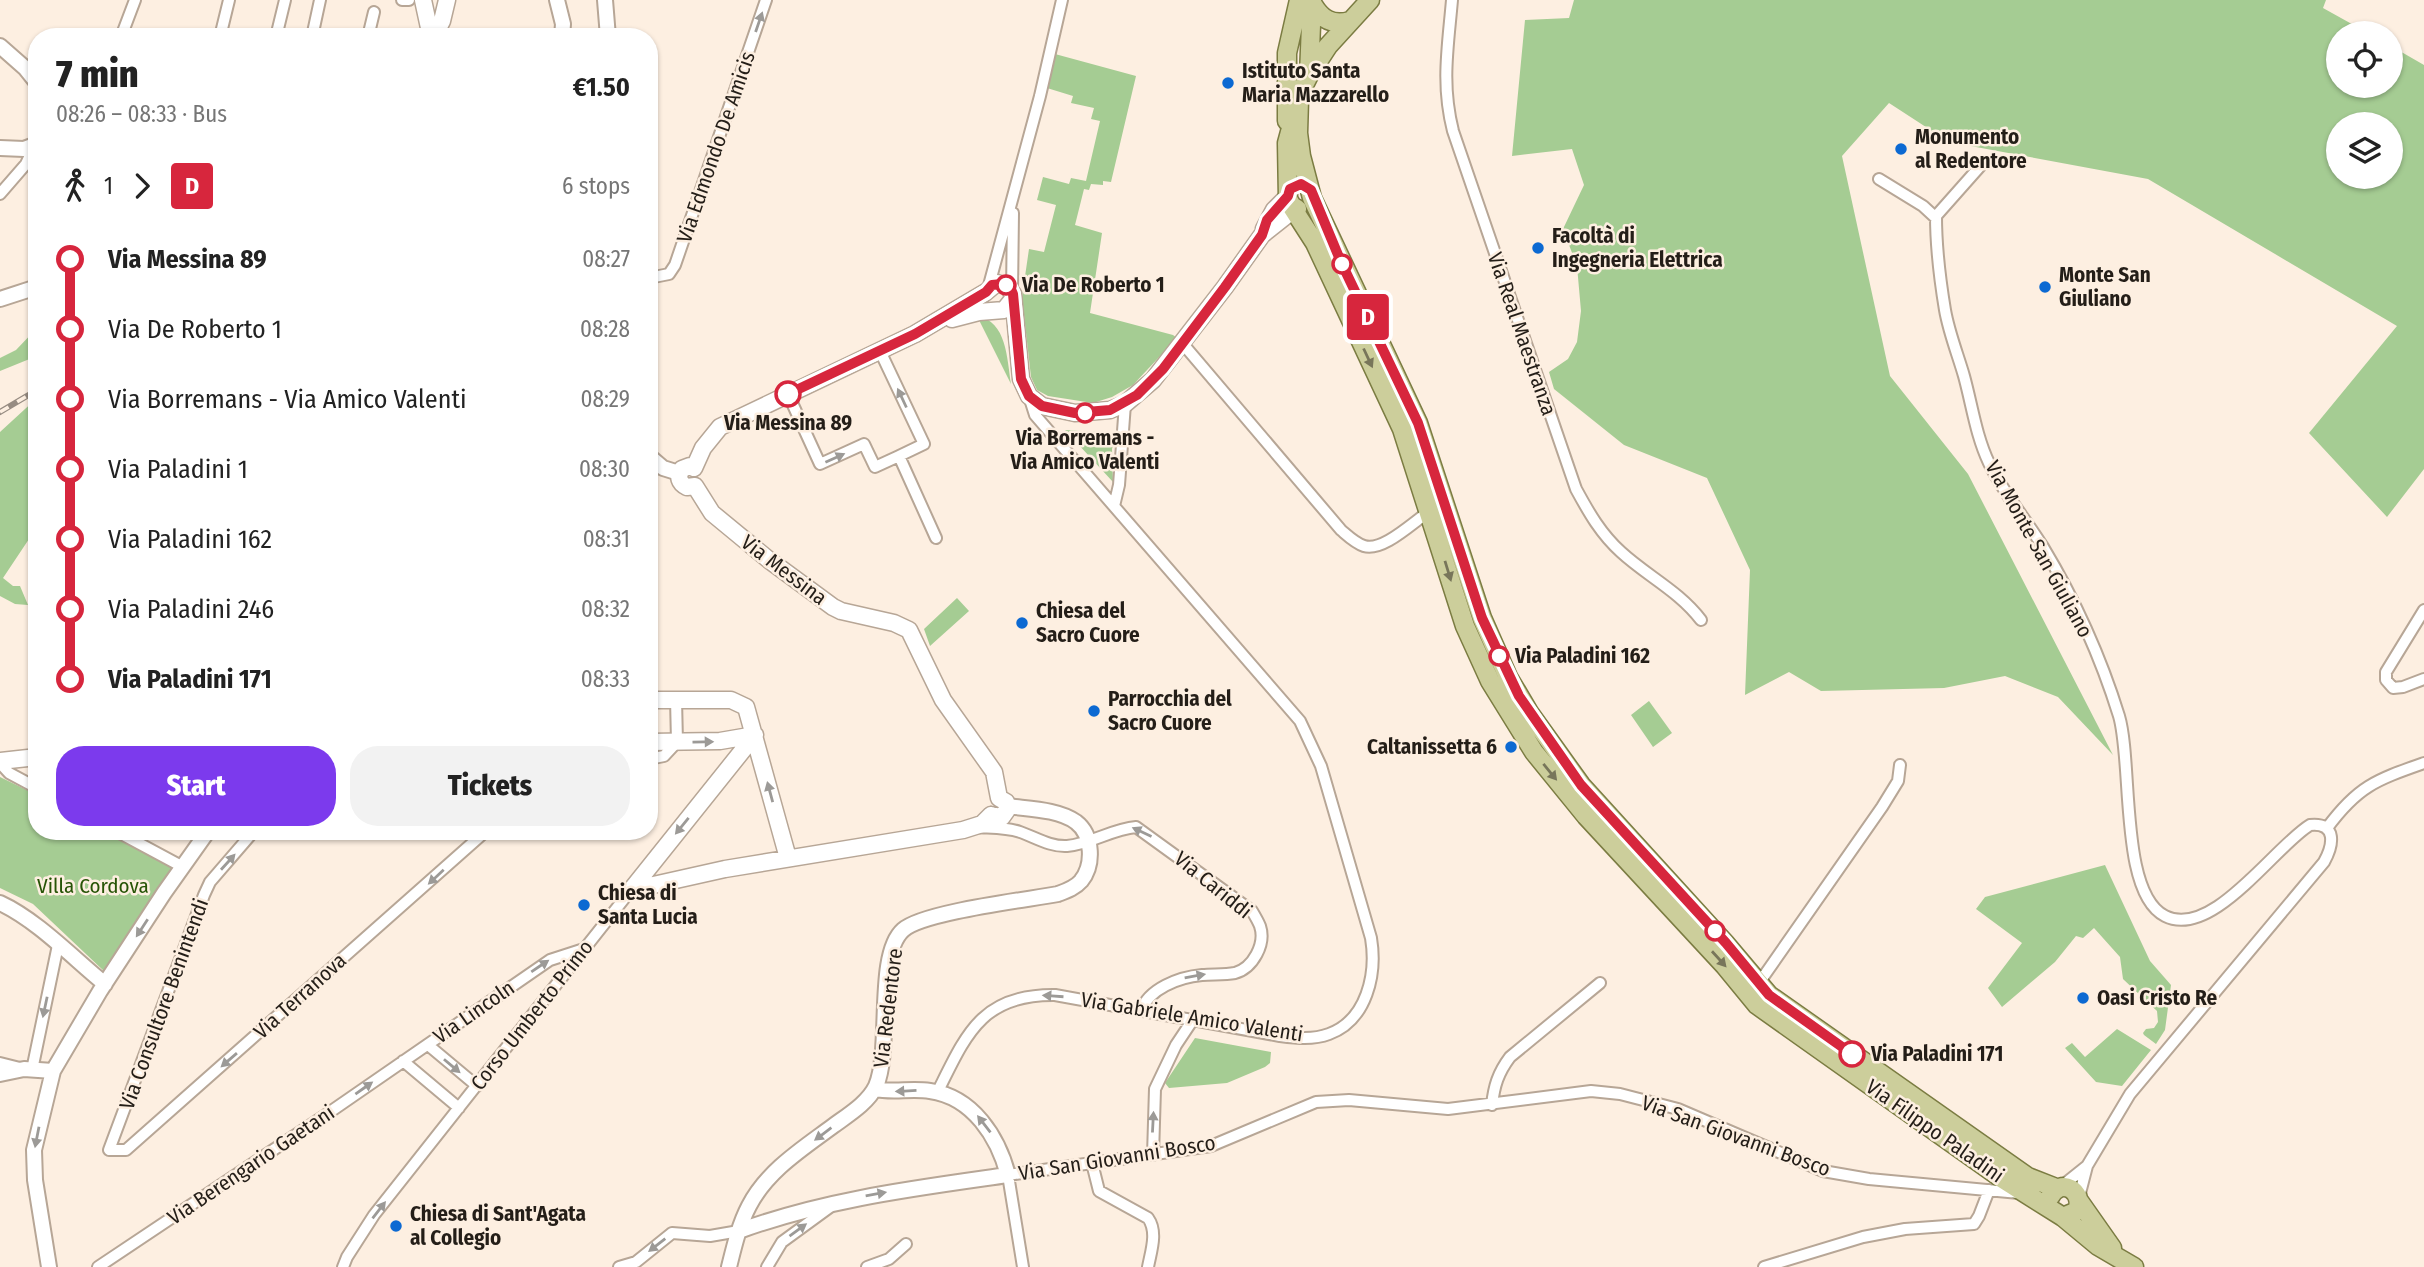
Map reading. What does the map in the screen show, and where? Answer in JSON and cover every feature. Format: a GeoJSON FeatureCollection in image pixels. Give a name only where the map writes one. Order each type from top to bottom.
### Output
{"type":"FeatureCollection","features":[{"type":"Feature","properties":{"kind":"main road"},"geometry":{"type":"LineString","coordinates":[[424,0],[431,28]]}},
{"type":"Feature","properties":{"kind":"main road"},"geometry":{"type":"LineString","coordinates":[[438,28],[447,0]]}},
{"type":"Feature","properties":{"kind":"main road"},"geometry":{"type":"LineString","coordinates":[[1287,142],[1319,47],[1370,0]]}},
{"type":"Feature","properties":{"kind":"main road"},"geometry":{"type":"LineString","coordinates":[[1306,1],[1329,21],[1340,24],[1350,21]]}},
{"type":"Feature","properties":{"kind":"main road"},"geometry":{"type":"LineString","coordinates":[[1306,1],[1299,37],[1304,46],[1319,47]]}},
{"type":"Feature","properties":{"kind":"main road"},"geometry":{"type":"LineString","coordinates":[[687,470],[720,426],[933,324],[997,284],[1011,289],[1021,379],[1029,396],[1042,406],[1075,413],[1098,412],[1125,404],[1153,380],[1183,344],[1262,235],[1291,202],[1287,142],[1287,53],[1306,1]]}},
{"type":"Feature","properties":{"kind":"main road","name":"Via Filippo Paladini"},"geometry":{"type":"LineString","coordinates":[[1299,100],[1298,133],[1311,194],[1418,423],[1482,618],[1519,696],[1581,785],[1769,995],[2028,1177],[2057,1188]]}},
{"type":"Feature","properties":{"kind":"main road"},"geometry":{"type":"LineString","coordinates":[[1291,202],[1306,207],[1311,194]]}},
{"type":"Feature","properties":{"kind":"main road","name":"Via Filippo Paladini"},"geometry":{"type":"LineString","coordinates":[[1291,202],[1315,243],[1402,429],[1465,626],[1490,681],[1534,752],[1586,816],[1725,966],[1757,1005],[2098,1245],[2128,1262]]}},
{"type":"Feature","properties":{"kind":"main road"},"geometry":{"type":"LineString","coordinates":[[987,290],[988,306],[996,311],[1018,353]]}},
{"type":"Feature","properties":{"kind":"main road"},"geometry":{"type":"LineString","coordinates":[[933,324],[969,314],[1008,308],[1013,297]]}},
{"type":"Feature","properties":{"kind":"main road","name":"Via Messina"},"geometry":{"type":"LineString","coordinates":[[687,470],[700,479],[695,486],[712,513],[769,560],[841,611],[894,623],[908,630],[943,700],[989,763],[1003,802]]}},
{"type":"Feature","properties":{"kind":"main road"},"geometry":{"type":"LineString","coordinates":[[658,700],[731,700],[746,707],[788,858]]}},
{"type":"Feature","properties":{"kind":"main road"},"geometry":{"type":"LineString","coordinates":[[658,740],[677,736],[720,741],[755,735]]}},
{"type":"Feature","properties":{"kind":"main road","name":"Corso Umberto Primo"},"geometry":{"type":"LineString","coordinates":[[631,890],[755,735]]}},
{"type":"Feature","properties":{"kind":"main road"},"geometry":{"type":"LineString","coordinates":[[0,762],[28,758]]}},
{"type":"Feature","properties":{"kind":"main road"},"geometry":{"type":"LineString","coordinates":[[631,890],[726,869],[974,827],[982,824],[991,815],[988,811],[991,800],[1003,802]]}},
{"type":"Feature","properties":{"kind":"main road"},"geometry":{"type":"LineString","coordinates":[[2079,1199],[2077,1211],[2058,1215],[2049,1204],[2057,1188],[2073,1189],[2105,1240],[2128,1262]]}},
{"type":"Feature","properties":{"kind":"street"},"geometry":{"type":"LineString","coordinates":[[124,28],[135,0]]}},
{"type":"Feature","properties":{"kind":"street"},"geometry":{"type":"LineString","coordinates":[[222,28],[229,0]]}},
{"type":"Feature","properties":{"kind":"street"},"geometry":{"type":"LineString","coordinates":[[278,28],[285,0]]}},
{"type":"Feature","properties":{"kind":"street"},"geometry":{"type":"LineString","coordinates":[[314,28],[320,0]]}},
{"type":"Feature","properties":{"kind":"street"},"geometry":{"type":"LineString","coordinates":[[402,0],[409,0]]}},
{"type":"Feature","properties":{"kind":"street"},"geometry":{"type":"LineString","coordinates":[[557,0],[563,28]]}},
{"type":"Feature","properties":{"kind":"street"},"geometry":{"type":"LineString","coordinates":[[605,0],[607,28]]}},
{"type":"Feature","properties":{"kind":"street","name":"Via Edmondo De Amicis"},"geometry":{"type":"LineString","coordinates":[[658,277],[669,274],[675,265],[766,0]]}},
{"type":"Feature","properties":{"kind":"street"},"geometry":{"type":"LineString","coordinates":[[987,290],[1062,0]]}},
{"type":"Feature","properties":{"kind":"street","name":"Via Real Maestranza"},"geometry":{"type":"LineString","coordinates":[[1452,0],[1446,65],[1446,102],[1473,191],[1576,489],[1593,521],[1622,553],[1680,597],[1701,620]]}},
{"type":"Feature","properties":{"kind":"street"},"geometry":{"type":"LineString","coordinates":[[370,28],[374,12]]}},
{"type":"Feature","properties":{"kind":"street"},"geometry":{"type":"LineString","coordinates":[[0,46],[28,68]]}},
{"type":"Feature","properties":{"kind":"street"},"geometry":{"type":"LineString","coordinates":[[0,148],[28,147]]}},
{"type":"Feature","properties":{"kind":"street"},"geometry":{"type":"LineString","coordinates":[[0,194],[28,160]]}},
{"type":"Feature","properties":{"kind":"street"},"geometry":{"type":"LineString","coordinates":[[1879,179],[1923,206],[1936,220],[1983,163]]}},
{"type":"Feature","properties":{"kind":"street"},"geometry":{"type":"LineString","coordinates":[[1013,297],[1014,193]]}},
{"type":"Feature","properties":{"kind":"street","name":"Via Monte San Giuliano"},"geometry":{"type":"LineString","coordinates":[[1936,220],[1946,312],[1975,422],[1989,463],[2043,548],[2071,599],[2090,638],[2117,710],[2126,754],[2131,838],[2140,880],[2151,905],[2164,916],[2183,921],[2202,915],[2234,894],[2303,829],[2318,824],[2327,828]]}},
{"type":"Feature","properties":{"kind":"street"},"geometry":{"type":"LineString","coordinates":[[0,299],[28,290]]}},
{"type":"Feature","properties":{"kind":"street"},"geometry":{"type":"LineString","coordinates":[[1183,344],[1341,530],[1357,543],[1366,547],[1378,546],[1430,511]]}},
{"type":"Feature","properties":{"kind":"street"},"geometry":{"type":"LineString","coordinates":[[788,394],[820,464],[864,444],[875,467],[899,456],[924,444],[880,351]]}},
{"type":"Feature","properties":{"kind":"street","name":"Via Gabriele Amico Valenti"},"geometry":{"type":"LineString","coordinates":[[937,1093],[968,1033],[983,1017],[1005,1003],[1027,997],[1055,995],[1298,1038],[1329,1034],[1343,1026],[1364,1001],[1371,984],[1374,953],[1321,766],[1300,721],[1035,415],[1029,396]]}},
{"type":"Feature","properties":{"kind":"street"},"geometry":{"type":"LineString","coordinates":[[1114,506],[1119,485],[1125,404]]}},
{"type":"Feature","properties":{"kind":"street"},"geometry":{"type":"LineString","coordinates":[[899,456],[936,538]]}},
{"type":"Feature","properties":{"kind":"street"},"geometry":{"type":"LineString","coordinates":[[658,464],[663,468],[687,470]]}},
{"type":"Feature","properties":{"kind":"street"},"geometry":{"type":"LineString","coordinates":[[2424,610],[2386,672],[2386,680],[2393,688],[2424,679]]}},
{"type":"Feature","properties":{"kind":"street"},"geometry":{"type":"LineString","coordinates":[[658,757],[664,756],[677,736],[676,699]]}},
{"type":"Feature","properties":{"kind":"street"},"geometry":{"type":"LineString","coordinates":[[0,762],[9,773],[28,783]]}},
{"type":"Feature","properties":{"kind":"street"},"geometry":{"type":"LineString","coordinates":[[2079,1199],[2087,1166],[2107,1129],[2136,1086],[2323,862],[2332,840],[2327,828],[2340,811],[2373,782],[2424,763]]}},
{"type":"Feature","properties":{"kind":"street"},"geometry":{"type":"LineString","coordinates":[[1759,984],[1882,807],[1898,781],[1900,765]]}},
{"type":"Feature","properties":{"kind":"street"},"geometry":{"type":"LineString","coordinates":[[974,827],[1019,831],[1045,842],[1064,846],[1089,841],[1076,822],[1065,817],[1003,802]]}},
{"type":"Feature","properties":{"kind":"street","name":"Via Cariddi"},"geometry":{"type":"LineString","coordinates":[[1089,841],[1125,828],[1136,827],[1252,911],[1260,925],[1262,938],[1250,965],[1236,973],[1183,978],[1151,993],[1141,1012]]}},
{"type":"Feature","properties":{"kind":"street"},"geometry":{"type":"LineString","coordinates":[[133,840],[183,867]]}},
{"type":"Feature","properties":{"kind":"street"},"geometry":{"type":"LineString","coordinates":[[49,1267],[34,1162],[37,1132],[53,1071],[104,984],[202,840]]}},
{"type":"Feature","properties":{"kind":"street","name":"Via Consultore Benintendi"},"geometry":{"type":"LineString","coordinates":[[109,1150],[204,895],[210,882],[246,840]]}},
{"type":"Feature","properties":{"kind":"street","name":"Via Terranova"},"geometry":{"type":"LineString","coordinates":[[109,1150],[125,1150],[476,840]]}},
{"type":"Feature","properties":{"kind":"street","name":"Via Redentore"},"geometry":{"type":"LineString","coordinates":[[729,1267],[748,1207],[772,1175],[856,1109],[874,1089],[881,1066],[891,951],[902,930],[924,919],[1058,894],[1071,889],[1080,883],[1086,873],[1089,841]]}},
{"type":"Feature","properties":{"kind":"street","name":"Corso Umberto Primo"},"geometry":{"type":"LineString","coordinates":[[343,1267],[346,1257],[374,1215],[631,890]]}},
{"type":"Feature","properties":{"kind":"street"},"geometry":{"type":"LineString","coordinates":[[0,903],[13,909],[104,984]]}},
{"type":"Feature","properties":{"kind":"street"},"geometry":{"type":"LineString","coordinates":[[28,1069],[58,945]]}},
{"type":"Feature","properties":{"kind":"street","name":"Via Lincoln"},"geometry":{"type":"LineString","coordinates":[[403,1061],[550,960],[584,949]]}},
{"type":"Feature","properties":{"kind":"street"},"geometry":{"type":"LineString","coordinates":[[1492,1105],[1494,1085],[1500,1070],[1510,1057],[1600,983]]}},
{"type":"Feature","properties":{"kind":"street"},"geometry":{"type":"LineString","coordinates":[[1153,1155],[1156,1089],[1176,1045],[1192,1021]]}},
{"type":"Feature","properties":{"kind":"street"},"geometry":{"type":"LineString","coordinates":[[428,1045],[477,1086]]}},
{"type":"Feature","properties":{"kind":"street"},"geometry":{"type":"LineString","coordinates":[[403,1061],[459,1108]]}},
{"type":"Feature","properties":{"kind":"street","name":"Via Berengario Gaetani"},"geometry":{"type":"LineString","coordinates":[[99,1267],[403,1061]]}},
{"type":"Feature","properties":{"kind":"street"},"geometry":{"type":"LineString","coordinates":[[0,1063],[53,1071]]}},
{"type":"Feature","properties":{"kind":"street"},"geometry":{"type":"LineString","coordinates":[[0,1074],[28,1069]]}},
{"type":"Feature","properties":{"kind":"street"},"geometry":{"type":"LineString","coordinates":[[874,1089],[888,1092],[928,1090],[959,1102],[981,1121],[996,1142],[1008,1175],[1023,1267]]}},
{"type":"Feature","properties":{"kind":"street","name":"Via San Giovanni Bosco"},"geometry":{"type":"LineString","coordinates":[[739,1231],[767,1220],[881,1193],[1210,1146],[1316,1102],[1349,1100],[1448,1109],[1591,1091],[1620,1094],[1678,1109],[1823,1171],[1869,1179],[2023,1193],[2057,1188]]}},
{"type":"Feature","properties":{"kind":"street"},"geometry":{"type":"LineString","coordinates":[[1092,1163],[1099,1191],[1148,1218],[1153,1224],[1148,1267]]}},
{"type":"Feature","properties":{"kind":"street"},"geometry":{"type":"LineString","coordinates":[[2057,1188],[2087,1166]]}},
{"type":"Feature","properties":{"kind":"street"},"geometry":{"type":"LineString","coordinates":[[1764,1267],[1863,1237],[1905,1229],[1974,1224],[1989,1190]]}},
{"type":"Feature","properties":{"kind":"street"},"geometry":{"type":"LineString","coordinates":[[767,1267],[782,1242],[838,1202]]}},
{"type":"Feature","properties":{"kind":"street"},"geometry":{"type":"LineString","coordinates":[[619,1267],[636,1262],[672,1233],[719,1235],[739,1231]]}},
{"type":"Feature","properties":{"kind":"street"},"geometry":{"type":"LineString","coordinates":[[867,1267],[889,1259],[906,1244]]}},
{"type":"Feature","properties":{"kind":"green space"},"geometry":{"type":"Polygon","coordinates":[[[1574,0],[2326,0],[2323,8],[2346,21],[2326,21],[2326,98],[2403,98],[2403,53],[2424,65],[2424,469],[2387,517],[2309,433],[2397,326],[2148,179],[1949,142],[1889,103],[1842,156],[1890,376],[1968,474],[2113,755],[2058,697],[2005,676],[1944,688],[1821,691],[1789,672],[1745,695],[1750,570],[1707,478],[1624,445],[1554,389],[1549,372],[1568,359],[1577,342],[1581,311],[1577,266],[1563,229],[1584,185],[1572,149],[1512,156],[1525,20],[1569,18],[1574,0]]]}},
{"type":"Feature","properties":{"kind":"green space"},"geometry":{"type":"Polygon","coordinates":[[[1055,54],[1136,76],[1111,182],[1103,181],[1103,185],[1091,184],[1089,190],[1084,189],[1075,225],[1102,233],[1090,313],[1177,338],[1133,385],[1112,397],[1093,403],[1048,396],[1037,390],[1031,377],[1022,297],[1029,249],[1044,252],[1056,205],[1037,200],[1043,177],[1069,184],[1071,178],[1086,181],[1100,121],[1091,119],[1094,108],[1071,103],[1073,96],[1047,88],[1055,54]]]}},
{"type":"Feature","properties":{"kind":"green space"},"geometry":{"type":"Polygon","coordinates":[[[977,316],[987,319],[1000,333],[1011,384],[977,316]]]}},
{"type":"Feature","properties":{"kind":"green space"},"geometry":{"type":"Polygon","coordinates":[[[28,337],[28,360],[0,371],[0,358],[16,350],[28,337]]]}},
{"type":"Feature","properties":{"kind":"green space"},"geometry":{"type":"Polygon","coordinates":[[[28,406],[28,540],[3,578],[13,586],[20,586],[28,605],[15,604],[0,596],[0,432],[28,406]]]}},
{"type":"Feature","properties":{"kind":"green space"},"geometry":{"type":"Polygon","coordinates":[[[1065,430],[1116,433],[1112,449],[1113,482],[1065,430]]]}},
{"type":"Feature","properties":{"kind":"green space"},"geometry":{"type":"Polygon","coordinates":[[[957,598],[969,611],[930,646],[924,629],[957,598]]]}},
{"type":"Feature","properties":{"kind":"green space"},"geometry":{"type":"Polygon","coordinates":[[[1649,701],[1672,733],[1653,747],[1631,715],[1649,701]]]}},
{"type":"Feature","properties":{"kind":"green space","name":"Villa Cordova"},"geometry":{"type":"Polygon","coordinates":[[[0,777],[28,791],[28,840],[122,840],[173,868],[105,972],[33,904],[0,888],[0,777]]]}},
{"type":"Feature","properties":{"kind":"green space"},"geometry":{"type":"Polygon","coordinates":[[[2105,865],[2150,961],[2171,985],[2165,1030],[2156,1044],[2143,1033],[2146,1029],[2154,1028],[2158,1022],[2157,1011],[2123,979],[2120,957],[2094,928],[2083,938],[2076,936],[2055,962],[2002,1007],[1988,988],[2022,943],[1976,909],[1985,897],[2105,865]]]}},
{"type":"Feature","properties":{"kind":"green space"},"geometry":{"type":"Polygon","coordinates":[[[2117,1029],[2151,1050],[2122,1086],[2096,1082],[2065,1048],[2072,1043],[2085,1057],[2117,1029]]]}},
{"type":"Feature","properties":{"kind":"green space"},"geometry":{"type":"Polygon","coordinates":[[[1195,1038],[1271,1052],[1270,1063],[1227,1083],[1169,1088],[1165,1083],[1195,1038]]]}},
{"type":"Feature","properties":{"kind":"railway"},"geometry":{"type":"LineString","coordinates":[[0,412],[28,395]]}},
{"type":"Feature","properties":{"kind":"bus line","name":"D"},"geometry":{"type":"LineString","coordinates":[[788,394],[915,334],[986,292],[992,285],[1002,284],[1011,289],[1013,294],[1021,379],[1029,396],[1042,406],[1075,413],[1110,410],[1125,404],[1163,369],[1262,235],[1267,220],[1288,196],[1290,189],[1293,186],[1305,185],[1311,190],[1312,198],[1341,262],[1418,423],[1482,618],[1508,677],[1530,714],[1581,785],[1726,943],[1769,995],[1852,1054]]}},
{"type":"Feature","properties":{"kind":"place","name":"Istituto Santa Maria Mazzarello"},"geometry":{"type":"Point","coordinates":[1228,83]}},
{"type":"Feature","properties":{"kind":"place","name":"Monumento al Redentore"},"geometry":{"type":"Point","coordinates":[1901,149]}},
{"type":"Feature","properties":{"kind":"place","name":"Facoltà di Ingegneria Elettrica"},"geometry":{"type":"Point","coordinates":[1538,248]}},
{"type":"Feature","properties":{"kind":"place","name":"Via De Roberto 1"},"geometry":{"type":"Point","coordinates":[1006,285]}},
{"type":"Feature","properties":{"kind":"place","name":"Monte San Giuliano"},"geometry":{"type":"Point","coordinates":[2045,287]}},
{"type":"Feature","properties":{"kind":"place","name":"Via Messina 89"},"geometry":{"type":"Point","coordinates":[788,394]}},
{"type":"Feature","properties":{"kind":"place","name":"Via Borremans - Via Amico Valenti"},"geometry":{"type":"Point","coordinates":[1085,413]}},
{"type":"Feature","properties":{"kind":"place","name":"Chiesa del Sacro Cuore"},"geometry":{"type":"Point","coordinates":[1022,623]}},
{"type":"Feature","properties":{"kind":"place","name":"Via Paladini 162"},"geometry":{"type":"Point","coordinates":[1499,656]}},
{"type":"Feature","properties":{"kind":"place","name":"Parrocchia del Sacro Cuore"},"geometry":{"type":"Point","coordinates":[1094,711]}},
{"type":"Feature","properties":{"kind":"place","name":"Caltanissetta 6"},"geometry":{"type":"Point","coordinates":[1511,747]}},
{"type":"Feature","properties":{"kind":"place","name":"Chiesa di Santa Lucia"},"geometry":{"type":"Point","coordinates":[584,905]}},
{"type":"Feature","properties":{"kind":"place","name":"Oasi Cristo Re"},"geometry":{"type":"Point","coordinates":[2083,998]}},
{"type":"Feature","properties":{"kind":"place","name":"Via Paladini 171"},"geometry":{"type":"Point","coordinates":[1852,1054]}},
{"type":"Feature","properties":{"kind":"place","name":"Chiesa di Sant'Agata al Collegio"},"geometry":{"type":"Point","coordinates":[396,1226]}}]}
